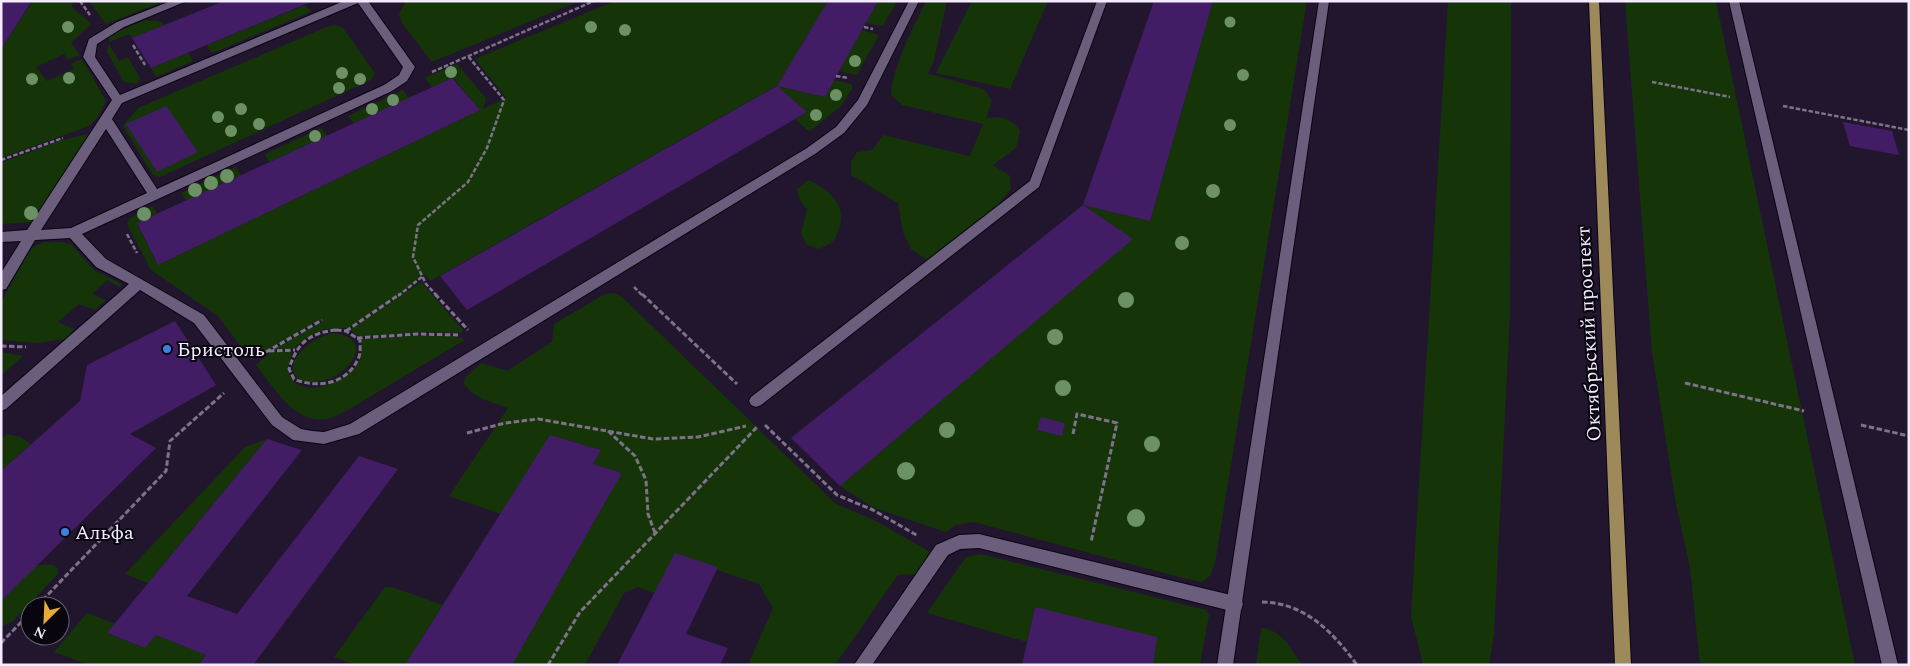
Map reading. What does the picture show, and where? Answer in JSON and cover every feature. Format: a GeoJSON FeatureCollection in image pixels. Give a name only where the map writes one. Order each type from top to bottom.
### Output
{"type":"FeatureCollection","features":[{"type":"Feature","properties":{"kind":"main road","name":"Октябрьский проспект"},"geometry":{"type":"LineString","coordinates":[[1594,1],[1623,665]]}},
{"type":"Feature","properties":{"kind":"street"},"geometry":{"type":"LineString","coordinates":[[118,100],[89,57],[89,50],[93,41],[106,32],[182,1]]}},
{"type":"Feature","properties":{"kind":"street"},"geometry":{"type":"LineString","coordinates":[[1,285],[118,100],[354,1]]}},
{"type":"Feature","properties":{"kind":"street"},"geometry":{"type":"LineString","coordinates":[[1,237],[73,233],[388,88],[403,78],[410,67],[362,1]]}},
{"type":"Feature","properties":{"kind":"street"},"geometry":{"type":"LineString","coordinates":[[73,233],[101,263],[199,319],[277,421],[298,436],[324,438],[354,429],[811,151],[840,130],[863,102],[914,1]]}},
{"type":"Feature","properties":{"kind":"street"},"geometry":{"type":"LineString","coordinates":[[756,401],[1034,184],[1102,1]]}},
{"type":"Feature","properties":{"kind":"street"},"geometry":{"type":"LineString","coordinates":[[1225,665],[1324,1]]}},
{"type":"Feature","properties":{"kind":"street"},"geometry":{"type":"LineString","coordinates":[[1734,1],[1890,665]]}},
{"type":"Feature","properties":{"kind":"street"},"geometry":{"type":"LineString","coordinates":[[104,123],[155,195]]}},
{"type":"Feature","properties":{"kind":"street"},"geometry":{"type":"LineString","coordinates":[[1,405],[139,283]]}},
{"type":"Feature","properties":{"kind":"street"},"geometry":{"type":"LineString","coordinates":[[862,665],[942,550],[959,542],[979,541],[1235,604]]}},
{"type":"Feature","properties":{"kind":"path"},"geometry":{"type":"LineString","coordinates":[[443,67],[594,1]]}},
{"type":"Feature","properties":{"kind":"path"},"geometry":{"type":"LineString","coordinates":[[132,44],[149,72]]}},
{"type":"Feature","properties":{"kind":"path"},"geometry":{"type":"LineString","coordinates":[[468,56],[504,100],[487,148],[468,182],[418,225],[414,257],[426,284],[474,337]]}},
{"type":"Feature","properties":{"kind":"path"},"geometry":{"type":"LineString","coordinates":[[1652,82],[1909,130]]}},
{"type":"Feature","properties":{"kind":"path"},"geometry":{"type":"LineString","coordinates":[[1,160],[104,123]]}},
{"type":"Feature","properties":{"kind":"path"},"geometry":{"type":"LineString","coordinates":[[616,270],[756,401]]}},
{"type":"Feature","properties":{"kind":"path"},"geometry":{"type":"LineString","coordinates":[[346,331],[412,286],[423,276]]}},
{"type":"Feature","properties":{"kind":"path"},"geometry":{"type":"LineString","coordinates":[[256,358],[322,320]]}},
{"type":"Feature","properties":{"kind":"path"},"geometry":{"type":"LineString","coordinates":[[326,331],[346,331],[357,338],[362,348],[355,366],[346,375],[323,386],[300,384],[292,378],[289,370],[290,360],[296,350],[314,335],[326,331]]}},
{"type":"Feature","properties":{"kind":"path"},"geometry":{"type":"LineString","coordinates":[[357,338],[418,334],[466,336]]}},
{"type":"Feature","properties":{"kind":"path"},"geometry":{"type":"LineString","coordinates":[[268,351],[296,350]]}},
{"type":"Feature","properties":{"kind":"path"},"geometry":{"type":"LineString","coordinates":[[1685,383],[1803,411]]}},
{"type":"Feature","properties":{"kind":"path"},"geometry":{"type":"LineString","coordinates":[[47,596],[166,471],[170,441],[227,388]]}},
{"type":"Feature","properties":{"kind":"path"},"geometry":{"type":"LineString","coordinates":[[1073,434],[1077,414],[1117,423],[1086,567]]}},
{"type":"Feature","properties":{"kind":"path"},"geometry":{"type":"LineString","coordinates":[[467,433],[505,423],[538,419],[653,439],[698,437],[762,422]]}},
{"type":"Feature","properties":{"kind":"path"},"geometry":{"type":"LineString","coordinates":[[548,665],[580,612],[762,422]]}},
{"type":"Feature","properties":{"kind":"path"},"geometry":{"type":"LineString","coordinates":[[762,422],[837,495],[873,510],[942,550]]}},
{"type":"Feature","properties":{"kind":"path"},"geometry":{"type":"LineString","coordinates":[[608,430],[635,456],[646,480],[648,514],[655,533]]}},
{"type":"Feature","properties":{"kind":"path"},"geometry":{"type":"LineString","coordinates":[[1235,604],[1276,601],[1312,617],[1344,645],[1357,665]]}},
{"type":"Feature","properties":{"kind":"path"},"geometry":{"type":"LineString","coordinates":[[1,643],[20,623]]}},
{"type":"Feature","properties":{"kind":"green space"},"geometry":{"type":"Polygon","coordinates":[[[33,1],[73,1],[72,7],[91,24],[71,43],[80,55],[68,60],[64,54],[36,67],[47,81],[74,69],[71,64],[82,59],[106,101],[98,117],[89,126],[1,158],[1,49],[33,1]]]}},
{"type":"Feature","properties":{"kind":"green space"},"geometry":{"type":"Polygon","coordinates":[[[89,1],[164,1],[106,24],[89,1]]]}},
{"type":"Feature","properties":{"kind":"green space"},"geometry":{"type":"Polygon","coordinates":[[[406,1],[579,1],[432,62],[402,23],[399,14],[406,1]]]}},
{"type":"Feature","properties":{"kind":"green space"},"geometry":{"type":"Polygon","coordinates":[[[615,1],[828,1],[777,86],[825,97],[834,80],[851,84],[853,87],[841,106],[810,131],[795,119],[807,112],[776,86],[430,281],[425,275],[420,276],[402,292],[348,328],[325,329],[307,337],[295,348],[273,350],[323,321],[322,318],[251,360],[218,316],[151,270],[127,224],[130,218],[153,206],[157,214],[137,224],[158,265],[480,110],[453,78],[432,87],[425,78],[457,64],[486,98],[483,109],[506,98],[475,59],[615,1]]]}},
{"type":"Feature","properties":{"kind":"green space"},"geometry":{"type":"Polygon","coordinates":[[[878,1],[897,1],[883,26],[866,23],[878,1]]]}},
{"type":"Feature","properties":{"kind":"green space"},"geometry":{"type":"Polygon","coordinates":[[[926,1],[947,1],[934,60],[928,74],[984,89],[992,101],[986,118],[997,117],[1006,119],[1013,123],[1020,131],[1016,148],[993,165],[1010,176],[1011,189],[995,208],[927,260],[911,249],[903,232],[898,203],[851,175],[851,162],[857,152],[872,150],[883,135],[970,156],[983,124],[902,105],[891,95],[900,59],[926,1]]]}},
{"type":"Feature","properties":{"kind":"green space"},"geometry":{"type":"Polygon","coordinates":[[[972,1],[1048,1],[1010,89],[936,73],[972,1]]]}},
{"type":"Feature","properties":{"kind":"green space"},"geometry":{"type":"Polygon","coordinates":[[[1213,1],[1305,1],[1306,7],[1215,563],[1210,576],[1202,582],[1183,578],[974,522],[956,525],[946,532],[872,507],[840,486],[1132,239],[1083,205],[1150,221],[1213,1]]]}},
{"type":"Feature","properties":{"kind":"green space"},"geometry":{"type":"Polygon","coordinates":[[[1448,1],[1511,1],[1510,314],[1494,634],[1489,665],[1423,665],[1411,616],[1448,1]]]}},
{"type":"Feature","properties":{"kind":"green space"},"geometry":{"type":"Polygon","coordinates":[[[1625,1],[1716,1],[1855,665],[1700,665],[1690,568],[1676,504],[1652,352],[1625,1]]]}},
{"type":"Feature","properties":{"kind":"green space"},"geometry":{"type":"Polygon","coordinates":[[[305,5],[311,12],[212,53],[207,45],[305,5]]]}},
{"type":"Feature","properties":{"kind":"green space"},"geometry":{"type":"Polygon","coordinates":[[[145,20],[158,21],[165,25],[132,38],[129,34],[109,42],[109,37],[114,33],[145,20]]]}},
{"type":"Feature","properties":{"kind":"green space"},"geometry":{"type":"Polygon","coordinates":[[[336,25],[343,28],[375,73],[371,80],[160,177],[153,175],[123,126],[138,108],[329,26],[336,25]]]}},
{"type":"Feature","properties":{"kind":"green space"},"geometry":{"type":"Polygon","coordinates":[[[862,30],[879,35],[857,75],[839,71],[862,30]]]}},
{"type":"Feature","properties":{"kind":"green space"},"geometry":{"type":"Polygon","coordinates":[[[109,44],[119,61],[128,57],[140,78],[137,84],[124,82],[107,52],[109,44]]]}},
{"type":"Feature","properties":{"kind":"green space"},"geometry":{"type":"Polygon","coordinates":[[[188,53],[193,61],[156,77],[151,68],[188,53]]]}},
{"type":"Feature","properties":{"kind":"green space"},"geometry":{"type":"Polygon","coordinates":[[[403,90],[409,98],[354,123],[348,116],[403,90]]]}},
{"type":"Feature","properties":{"kind":"green space"},"geometry":{"type":"Polygon","coordinates":[[[321,128],[327,136],[269,162],[265,154],[321,128]]]}},
{"type":"Feature","properties":{"kind":"green space"},"geometry":{"type":"Polygon","coordinates":[[[92,133],[34,222],[1,224],[1,163],[62,140],[92,133]]]}},
{"type":"Feature","properties":{"kind":"green space"},"geometry":{"type":"Polygon","coordinates":[[[236,167],[241,175],[186,201],[181,193],[236,167]]]}},
{"type":"Feature","properties":{"kind":"green space"},"geometry":{"type":"Polygon","coordinates":[[[808,180],[830,194],[839,206],[841,214],[841,222],[835,238],[830,244],[819,249],[807,245],[801,234],[807,210],[800,200],[797,189],[808,180]]]}},
{"type":"Feature","properties":{"kind":"green space"},"geometry":{"type":"Polygon","coordinates":[[[44,242],[71,244],[94,270],[122,284],[120,287],[107,280],[92,294],[106,300],[95,310],[79,304],[58,322],[74,329],[66,339],[36,343],[1,340],[1,303],[25,258],[33,247],[44,242]]]}},
{"type":"Feature","properties":{"kind":"green space"},"geometry":{"type":"Polygon","coordinates":[[[421,282],[463,330],[462,333],[419,332],[360,337],[349,330],[421,282]]]}},
{"type":"Feature","properties":{"kind":"green space"},"geometry":{"type":"Polygon","coordinates":[[[614,293],[622,297],[836,504],[874,520],[932,553],[916,574],[898,575],[835,665],[748,665],[773,608],[759,584],[717,570],[654,593],[638,587],[624,593],[585,665],[512,665],[622,473],[593,464],[601,450],[550,435],[501,514],[449,496],[508,408],[473,393],[464,384],[465,378],[481,363],[507,371],[552,342],[554,324],[605,294],[614,293]]]}},
{"type":"Feature","properties":{"kind":"green space"},"geometry":{"type":"Polygon","coordinates":[[[336,333],[349,338],[355,345],[356,353],[352,362],[344,370],[323,381],[311,382],[300,379],[294,374],[293,366],[303,349],[324,336],[336,333]]]}},
{"type":"Feature","properties":{"kind":"green space"},"geometry":{"type":"Polygon","coordinates":[[[450,336],[466,339],[348,410],[335,417],[326,419],[304,416],[295,410],[278,393],[256,365],[269,353],[291,351],[289,373],[296,383],[304,387],[313,388],[324,386],[343,377],[357,365],[361,355],[362,339],[450,336]]]}},
{"type":"Feature","properties":{"kind":"green space"},"geometry":{"type":"Polygon","coordinates":[[[1,352],[23,356],[1,376],[1,352]]]}},
{"type":"Feature","properties":{"kind":"green space"},"geometry":{"type":"Polygon","coordinates":[[[7,434],[20,437],[31,444],[1,471],[1,439],[7,434]]]}},
{"type":"Feature","properties":{"kind":"green space"},"geometry":{"type":"Polygon","coordinates":[[[267,439],[148,583],[125,574],[245,447],[267,439]]]}},
{"type":"Feature","properties":{"kind":"green space"},"geometry":{"type":"Polygon","coordinates":[[[981,554],[1206,610],[1209,615],[1200,665],[1153,665],[1035,607],[1027,642],[927,613],[966,557],[981,554]]]}},
{"type":"Feature","properties":{"kind":"green space"},"geometry":{"type":"Polygon","coordinates":[[[37,565],[53,565],[58,568],[58,574],[37,596],[20,596],[20,614],[13,621],[1,627],[1,601],[37,565]]]}},
{"type":"Feature","properties":{"kind":"green space"},"geometry":{"type":"Polygon","coordinates":[[[385,587],[392,587],[443,605],[405,665],[355,665],[334,657],[385,587]]]}},
{"type":"Feature","properties":{"kind":"green space"},"geometry":{"type":"Polygon","coordinates":[[[87,613],[115,624],[108,634],[145,648],[156,635],[206,655],[199,663],[201,665],[89,665],[54,652],[59,646],[70,646],[70,633],[87,613]]]}},
{"type":"Feature","properties":{"kind":"green space"},"geometry":{"type":"Polygon","coordinates":[[[1261,628],[1269,629],[1280,636],[1290,646],[1302,665],[1256,665],[1261,628]]]}},
{"type":"Feature","properties":{"kind":"building"},"geometry":{"type":"Polygon","coordinates":[[[1,1],[32,1],[1,49],[1,1]]]}},
{"type":"Feature","properties":{"kind":"building"},"geometry":{"type":"Polygon","coordinates":[[[224,1],[313,1],[151,68],[132,38],[224,1]]]}},
{"type":"Feature","properties":{"kind":"building"},"geometry":{"type":"Polygon","coordinates":[[[828,1],[878,1],[825,97],[777,86],[828,1]]]}},
{"type":"Feature","properties":{"kind":"building"},"geometry":{"type":"Polygon","coordinates":[[[1154,1],[1213,1],[1150,221],[1083,205],[1154,1]]]}},
{"type":"Feature","properties":{"kind":"building"},"geometry":{"type":"Polygon","coordinates":[[[452,78],[480,110],[158,265],[137,223],[452,78]]]}},
{"type":"Feature","properties":{"kind":"building"},"geometry":{"type":"Polygon","coordinates":[[[777,86],[807,112],[467,310],[440,276],[777,86]]]}},
{"type":"Feature","properties":{"kind":"building"},"geometry":{"type":"Polygon","coordinates":[[[166,106],[198,152],[157,172],[126,124],[166,106]]]}},
{"type":"Feature","properties":{"kind":"building"},"geometry":{"type":"Polygon","coordinates":[[[1843,122],[1892,131],[1899,155],[1850,146],[1843,122]]]}},
{"type":"Feature","properties":{"kind":"building"},"geometry":{"type":"Polygon","coordinates":[[[1083,205],[1133,239],[840,486],[791,438],[1083,205]]]}},
{"type":"Feature","properties":{"kind":"building"},"geometry":{"type":"Polygon","coordinates":[[[175,321],[216,385],[130,434],[156,448],[1,601],[1,471],[80,401],[87,365],[175,321]]]}},
{"type":"Feature","properties":{"kind":"building"},"geometry":{"type":"Polygon","coordinates":[[[1041,417],[1065,423],[1062,436],[1037,430],[1041,417]]]}},
{"type":"Feature","properties":{"kind":"building"},"geometry":{"type":"Polygon","coordinates":[[[550,435],[601,450],[593,464],[622,473],[512,665],[405,665],[550,435]]]}},
{"type":"Feature","properties":{"kind":"building"},"geometry":{"type":"Polygon","coordinates":[[[267,439],[302,450],[187,596],[237,614],[359,456],[398,469],[253,665],[201,665],[199,664],[206,655],[156,635],[145,648],[107,633],[267,439]]]}},
{"type":"Feature","properties":{"kind":"building"},"geometry":{"type":"Polygon","coordinates":[[[675,553],[718,567],[686,634],[728,648],[720,665],[617,665],[675,553]]]}},
{"type":"Feature","properties":{"kind":"building"},"geometry":{"type":"Polygon","coordinates":[[[1035,607],[1157,637],[1153,665],[1022,665],[1035,607]]]}},
{"type":"Feature","properties":{"kind":"place","name":"Бристоль"},"geometry":{"type":"Point","coordinates":[167,349]}},
{"type":"Feature","properties":{"kind":"place","name":"Альфа"},"geometry":{"type":"Point","coordinates":[65,532]}}]}
